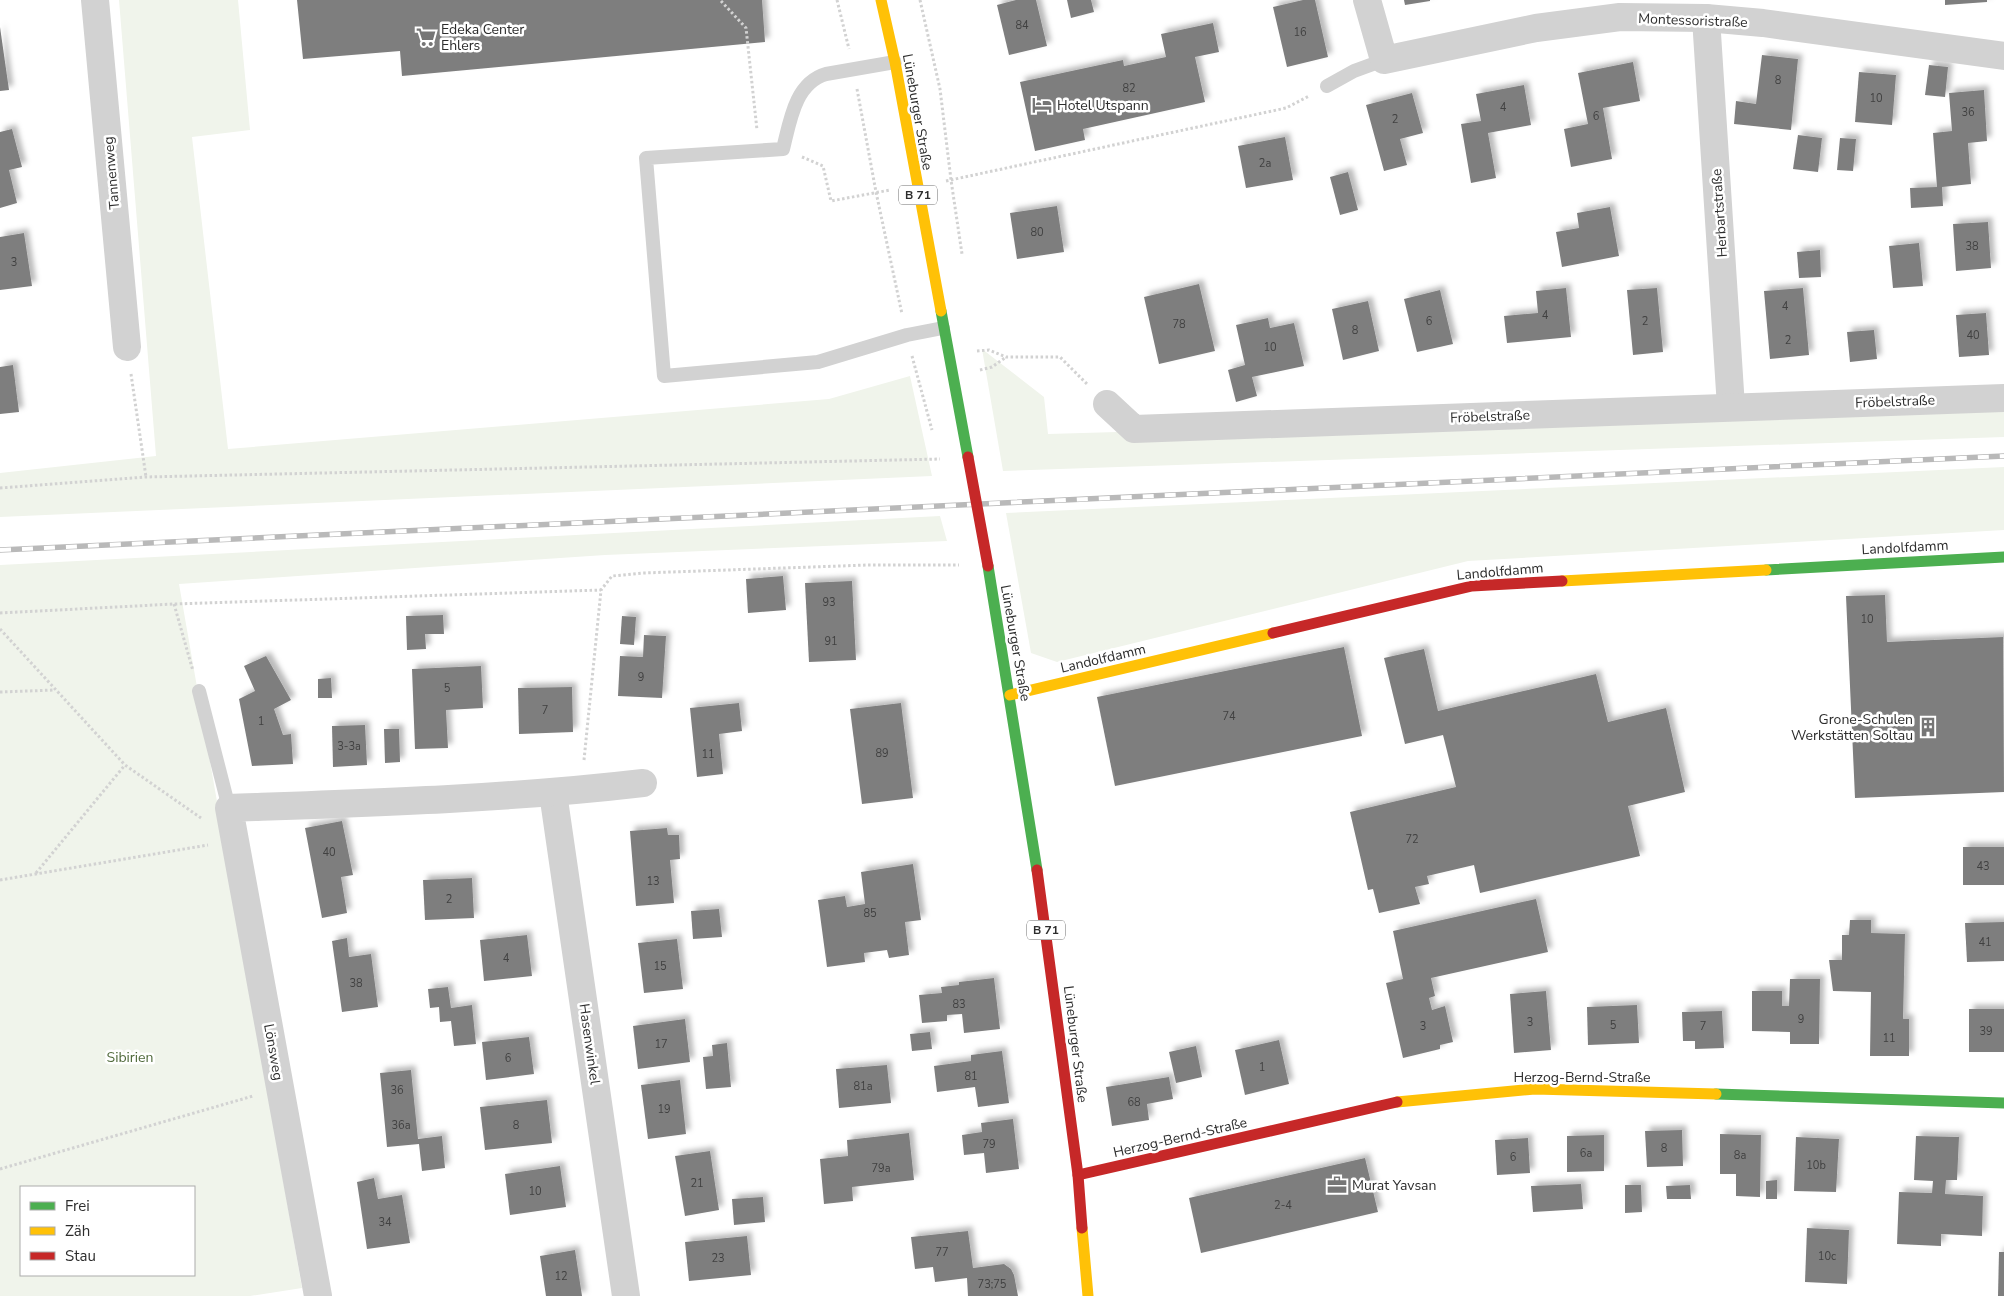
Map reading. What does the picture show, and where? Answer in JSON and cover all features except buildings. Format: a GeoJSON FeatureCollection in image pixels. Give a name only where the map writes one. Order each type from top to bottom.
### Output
{"type":"FeatureCollection","features":[{"type":"Feature","properties":{"kind":"street","name":"Tannenweg"},"geometry":{"type":"LineString","coordinates":[[95,0],[127,347]]}},
{"type":"Feature","properties":{"kind":"street","name":"Lüneburger Straße"},"geometry":{"type":"LineString","coordinates":[[881,0],[895,62],[988,566],[1033,834],[1078,1175],[1088,1296]]}},
{"type":"Feature","properties":{"kind":"street"},"geometry":{"type":"LineString","coordinates":[[1367,0],[1384,60]]}},
{"type":"Feature","properties":{"kind":"street","name":"Montessoristraße"},"geometry":{"type":"LineString","coordinates":[[1384,60],[1536,28],[1620,18],[1706,18],[1763,22],[2004,56]]}},
{"type":"Feature","properties":{"kind":"street","name":"Herbartstraße"},"geometry":{"type":"LineString","coordinates":[[1706,18],[1731,407]]}},
{"type":"Feature","properties":{"kind":"street","name":"Fröbelstraße"},"geometry":{"type":"LineString","coordinates":[[1107,404],[1134,429],[2004,398]]}},
{"type":"Feature","properties":{"kind":"street","name":"Landolfdamm"},"geometry":{"type":"LineString","coordinates":[[1010,695],[1472,586],[2004,557]]}},
{"type":"Feature","properties":{"kind":"street"},"geometry":{"type":"LineString","coordinates":[[229,808],[553,793],[643,783]]}},
{"type":"Feature","properties":{"kind":"street","name":"Hasenwinkel"},"geometry":{"type":"LineString","coordinates":[[553,793],[626,1296]]}},
{"type":"Feature","properties":{"kind":"street","name":"Lönsweg"},"geometry":{"type":"LineString","coordinates":[[229,808],[318,1296]]}},
{"type":"Feature","properties":{"kind":"street","name":"Herzog-Bernd-Straße"},"geometry":{"type":"LineString","coordinates":[[1078,1175],[1392,1103],[1535,1088],[2004,1103]]}},
{"type":"Feature","properties":{"kind":"lane"},"geometry":{"type":"LineString","coordinates":[[1327,86],[1354,71],[1384,60]]}},
{"type":"Feature","properties":{"kind":"lane"},"geometry":{"type":"LineString","coordinates":[[895,62],[817,77],[809,83],[792,112],[782,149],[646,158],[664,376],[818,362],[907,336],[943,328]]}},
{"type":"Feature","properties":{"kind":"lane"},"geometry":{"type":"LineString","coordinates":[[199,691],[229,808]]}},
{"type":"Feature","properties":{"kind":"path"},"geometry":{"type":"LineString","coordinates":[[720,0],[746,28],[758,139]]}},
{"type":"Feature","properties":{"kind":"path"},"geometry":{"type":"LineString","coordinates":[[837,0],[853,69],[876,192],[907,336],[932,431]]}},
{"type":"Feature","properties":{"kind":"path"},"geometry":{"type":"LineString","coordinates":[[920,0],[940,89],[950,180],[1286,108],[1327,86]]}},
{"type":"Feature","properties":{"kind":"path"},"geometry":{"type":"LineString","coordinates":[[801,157],[823,166],[831,201],[893,189]]}},
{"type":"Feature","properties":{"kind":"path"},"geometry":{"type":"LineString","coordinates":[[127,347],[146,477]]}},
{"type":"Feature","properties":{"kind":"path"},"geometry":{"type":"LineString","coordinates":[[974,351],[989,350],[1006,357],[1060,357],[1107,404]]}},
{"type":"Feature","properties":{"kind":"path"},"geometry":{"type":"LineString","coordinates":[[977,370],[992,368],[1006,357]]}},
{"type":"Feature","properties":{"kind":"path"},"geometry":{"type":"LineString","coordinates":[[937,450],[939,460]]}},
{"type":"Feature","properties":{"kind":"path"},"geometry":{"type":"LineString","coordinates":[[0,488],[146,477],[939,460],[968,457]]}},
{"type":"Feature","properties":{"kind":"path"},"geometry":{"type":"LineString","coordinates":[[580,790],[586,749],[601,590],[612,576],[643,573],[868,565],[959,565]]}},
{"type":"Feature","properties":{"kind":"path"},"geometry":{"type":"LineString","coordinates":[[0,613],[174,604],[601,590]]}},
{"type":"Feature","properties":{"kind":"path"},"geometry":{"type":"LineString","coordinates":[[174,604],[199,691]]}},
{"type":"Feature","properties":{"kind":"path"},"geometry":{"type":"LineString","coordinates":[[0,628],[125,765],[168,796],[236,840]]}},
{"type":"Feature","properties":{"kind":"path"},"geometry":{"type":"LineString","coordinates":[[0,692],[56,690]]}},
{"type":"Feature","properties":{"kind":"path"},"geometry":{"type":"LineString","coordinates":[[36,874],[125,765]]}},
{"type":"Feature","properties":{"kind":"path"},"geometry":{"type":"LineString","coordinates":[[0,880],[236,840]]}},
{"type":"Feature","properties":{"kind":"path"},"geometry":{"type":"LineString","coordinates":[[0,1169],[280,1088]]}},
{"type":"Feature","properties":{"kind":"green space"},"geometry":{"type":"Polygon","coordinates":[[[119,0],[238,0],[250,130],[192,137],[228,449],[829,399],[910,376],[932,476],[0,517],[0,473],[156,456],[119,0]]]}},
{"type":"Feature","properties":{"kind":"green space"},"geometry":{"type":"Polygon","coordinates":[[[982,349],[1044,397],[1048,434],[1731,414],[2004,403],[2004,437],[1003,471],[982,349]]]}},
{"type":"Feature","properties":{"kind":"green space"},"geometry":{"type":"Polygon","coordinates":[[[2004,467],[2004,530],[1468,561],[1057,662],[1031,653],[1006,513],[2004,467]]]}},
{"type":"Feature","properties":{"kind":"green space","name":"Sibirien"},"geometry":{"type":"Polygon","coordinates":[[[940,516],[947,541],[605,555],[179,584],[302,1288],[250,1296],[0,1296],[0,565],[940,516]]]}},
{"type":"Feature","properties":{"kind":"railway"},"geometry":{"type":"LineString","coordinates":[[0,550],[2004,456]]}},
{"type":"Feature","properties":{"kind":"traffic: fast"},"geometry":{"type":"LineString","coordinates":[[941,311],[968,457]]}},
{"type":"Feature","properties":{"kind":"traffic: fast"},"geometry":{"type":"LineString","coordinates":[[1766,570],[2004,557]]}},
{"type":"Feature","properties":{"kind":"traffic: fast"},"geometry":{"type":"LineString","coordinates":[[988,566],[1037,870]]}},
{"type":"Feature","properties":{"kind":"traffic: fast"},"geometry":{"type":"LineString","coordinates":[[1716,1094],[2004,1103]]}},
{"type":"Feature","properties":{"kind":"traffic: slow"},"geometry":{"type":"LineString","coordinates":[[881,0],[895,62],[941,311]]}},
{"type":"Feature","properties":{"kind":"traffic: slow"},"geometry":{"type":"LineString","coordinates":[[1562,581],[1766,570]]}},
{"type":"Feature","properties":{"kind":"traffic: slow"},"geometry":{"type":"LineString","coordinates":[[1010,695],[1273,633]]}},
{"type":"Feature","properties":{"kind":"traffic: slow"},"geometry":{"type":"LineString","coordinates":[[1397,1102],[1535,1089],[1716,1094]]}},
{"type":"Feature","properties":{"kind":"traffic: slow"},"geometry":{"type":"LineString","coordinates":[[1082,1228],[1088,1296]]}},
{"type":"Feature","properties":{"kind":"traffic: jam"},"geometry":{"type":"LineString","coordinates":[[968,457],[988,566]]}},
{"type":"Feature","properties":{"kind":"traffic: jam"},"geometry":{"type":"LineString","coordinates":[[1273,633],[1472,586],[1562,581]]}},
{"type":"Feature","properties":{"kind":"traffic: jam"},"geometry":{"type":"LineString","coordinates":[[1037,870],[1078,1175],[1082,1228]]}},
{"type":"Feature","properties":{"kind":"traffic: jam"},"geometry":{"type":"LineString","coordinates":[[1078,1175],[1397,1102]]}},
{"type":"Feature","properties":{"kind":"place","name":"Edeka Center Ehlers"},"geometry":{"type":"Point","coordinates":[426,37]}},
{"type":"Feature","properties":{"kind":"place","name":"Hotel Utspann"},"geometry":{"type":"Point","coordinates":[1042,105]}},
{"type":"Feature","properties":{"kind":"place","name":"Grone-Schulen Werkstätten Soltau"},"geometry":{"type":"Point","coordinates":[1928,727]}},
{"type":"Feature","properties":{"kind":"place","name":"Murat Yavsan"},"geometry":{"type":"Point","coordinates":[1337,1185]}}]}
